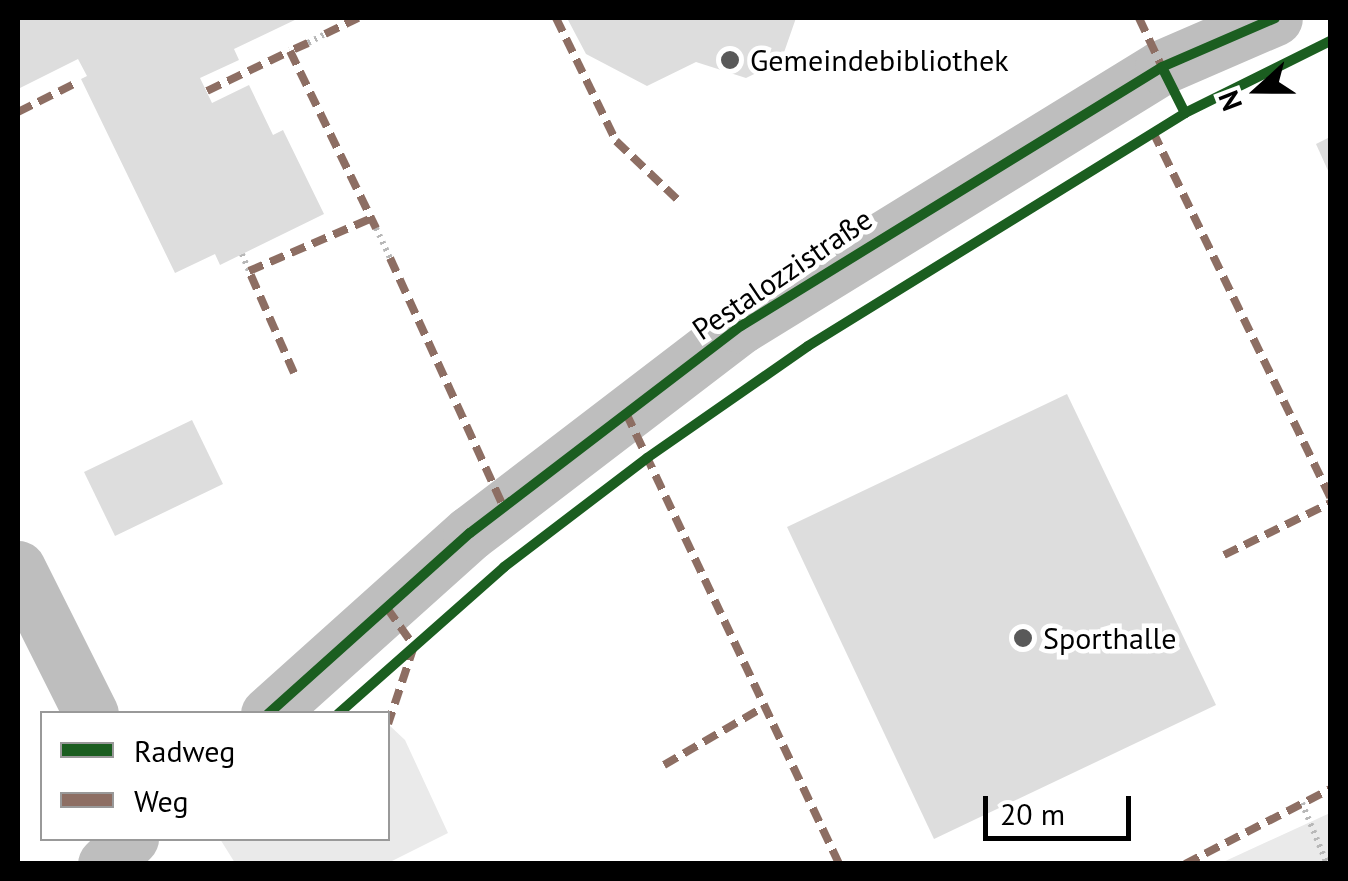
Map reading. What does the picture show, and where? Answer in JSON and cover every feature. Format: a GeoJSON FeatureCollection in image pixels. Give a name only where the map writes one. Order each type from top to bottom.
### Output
{"type":"FeatureCollection","features":[{"type":"Feature","properties":{"kind":"street","name":"Pestalozzistraße"},"geometry":{"type":"LineString","coordinates":[[271,711],[470,533],[741,326],[1162,67],[1275,18]]}},
{"type":"Feature","properties":{"kind":"street"},"geometry":{"type":"LineString","coordinates":[[18,568],[90,711]]}},
{"type":"Feature","properties":{"kind":"street"},"geometry":{"type":"LineString","coordinates":[[105,864],[127,841]]}},
{"type":"Feature","properties":{"kind":"path"},"geometry":{"type":"LineString","coordinates":[[308,42],[326,34]]}},
{"type":"Feature","properties":{"kind":"path"},"geometry":{"type":"LineString","coordinates":[[376,228],[390,258]]}},
{"type":"Feature","properties":{"kind":"path"},"geometry":{"type":"LineString","coordinates":[[242,254],[250,271]]}},
{"type":"Feature","properties":{"kind":"path"},"geometry":{"type":"LineString","coordinates":[[1302,803],[1327,864]]}},
{"type":"Feature","properties":{"kind":"shaded area"},"geometry":{"type":"Polygon","coordinates":[[[390,726],[405,740],[448,833],[388,863],[235,863],[221,841],[390,841],[390,726]]]}},
{"type":"Feature","properties":{"kind":"shaded area"},"geometry":{"type":"Polygon","coordinates":[[[1330,813],[1330,863],[1221,863],[1330,813]]]}},
{"type":"Feature","properties":{"kind":"building"},"geometry":{"type":"Polygon","coordinates":[[[18,18],[299,18],[234,49],[239,60],[200,78],[212,103],[249,85],[273,135],[283,130],[324,214],[220,265],[215,254],[175,273],[81,79],[87,76],[78,59],[18,89],[18,18]]]}},
{"type":"Feature","properties":{"kind":"building"},"geometry":{"type":"Polygon","coordinates":[[[567,18],[796,18],[781,61],[746,78],[696,62],[647,86],[586,54],[567,18]]]}},
{"type":"Feature","properties":{"kind":"building"},"geometry":{"type":"Polygon","coordinates":[[[1330,137],[1330,175],[1316,144],[1330,137]]]}},
{"type":"Feature","properties":{"kind":"building","name":"Sporthalle"},"geometry":{"type":"Polygon","coordinates":[[[1067,394],[1216,705],[934,839],[787,527],[1067,394]]]}},
{"type":"Feature","properties":{"kind":"building"},"geometry":{"type":"Polygon","coordinates":[[[192,420],[223,484],[115,536],[84,472],[192,420]]]}},
{"type":"Feature","properties":{"kind":"marked path"},"geometry":{"type":"LineString","coordinates":[[325,34],[358,18]]}},
{"type":"Feature","properties":{"kind":"marked path"},"geometry":{"type":"LineString","coordinates":[[556,18],[616,141],[681,203]]}},
{"type":"Feature","properties":{"kind":"marked path"},"geometry":{"type":"LineString","coordinates":[[1139,18],[1162,67]]}},
{"type":"Feature","properties":{"kind":"marked path"},"geometry":{"type":"LineString","coordinates":[[308,43],[290,51],[376,228]]}},
{"type":"Feature","properties":{"kind":"marked path"},"geometry":{"type":"LineString","coordinates":[[207,91],[290,51]]}},
{"type":"Feature","properties":{"kind":"marked path"},"geometry":{"type":"LineString","coordinates":[[18,112],[78,82]]}},
{"type":"Feature","properties":{"kind":"marked path"},"geometry":{"type":"LineString","coordinates":[[1153,132],[1330,497]]}},
{"type":"Feature","properties":{"kind":"marked path"},"geometry":{"type":"LineString","coordinates":[[294,373],[249,271],[372,218]]}},
{"type":"Feature","properties":{"kind":"marked path"},"geometry":{"type":"LineString","coordinates":[[390,258],[503,506]]}},
{"type":"Feature","properties":{"kind":"marked path"},"geometry":{"type":"LineString","coordinates":[[626,413],[839,864]]}},
{"type":"Feature","properties":{"kind":"marked path"},"geometry":{"type":"LineString","coordinates":[[1224,555],[1330,503]]}},
{"type":"Feature","properties":{"kind":"marked path"},"geometry":{"type":"LineString","coordinates":[[387,608],[414,646],[390,718]]}},
{"type":"Feature","properties":{"kind":"marked path"},"geometry":{"type":"LineString","coordinates":[[664,765],[762,708]]}},
{"type":"Feature","properties":{"kind":"marked path"},"geometry":{"type":"LineString","coordinates":[[1185,864],[1330,789]]}},
{"type":"Feature","properties":{"kind":"cycle path"},"geometry":{"type":"LineString","coordinates":[[271,711],[470,533],[741,326],[1162,67],[1275,18]]}},
{"type":"Feature","properties":{"kind":"cycle path"},"geometry":{"type":"LineString","coordinates":[[1185,113],[1330,41]]}},
{"type":"Feature","properties":{"kind":"cycle path"},"geometry":{"type":"LineString","coordinates":[[341,711],[504,567],[647,458],[808,346],[1185,113],[1162,67]]}},
{"type":"Feature","properties":{"kind":"place","name":"Gemeindebibliothek"},"geometry":{"type":"Point","coordinates":[730,60]}},
{"type":"Feature","properties":{"kind":"place","name":"Sporthalle"},"geometry":{"type":"Point","coordinates":[1023,638]}}]}
